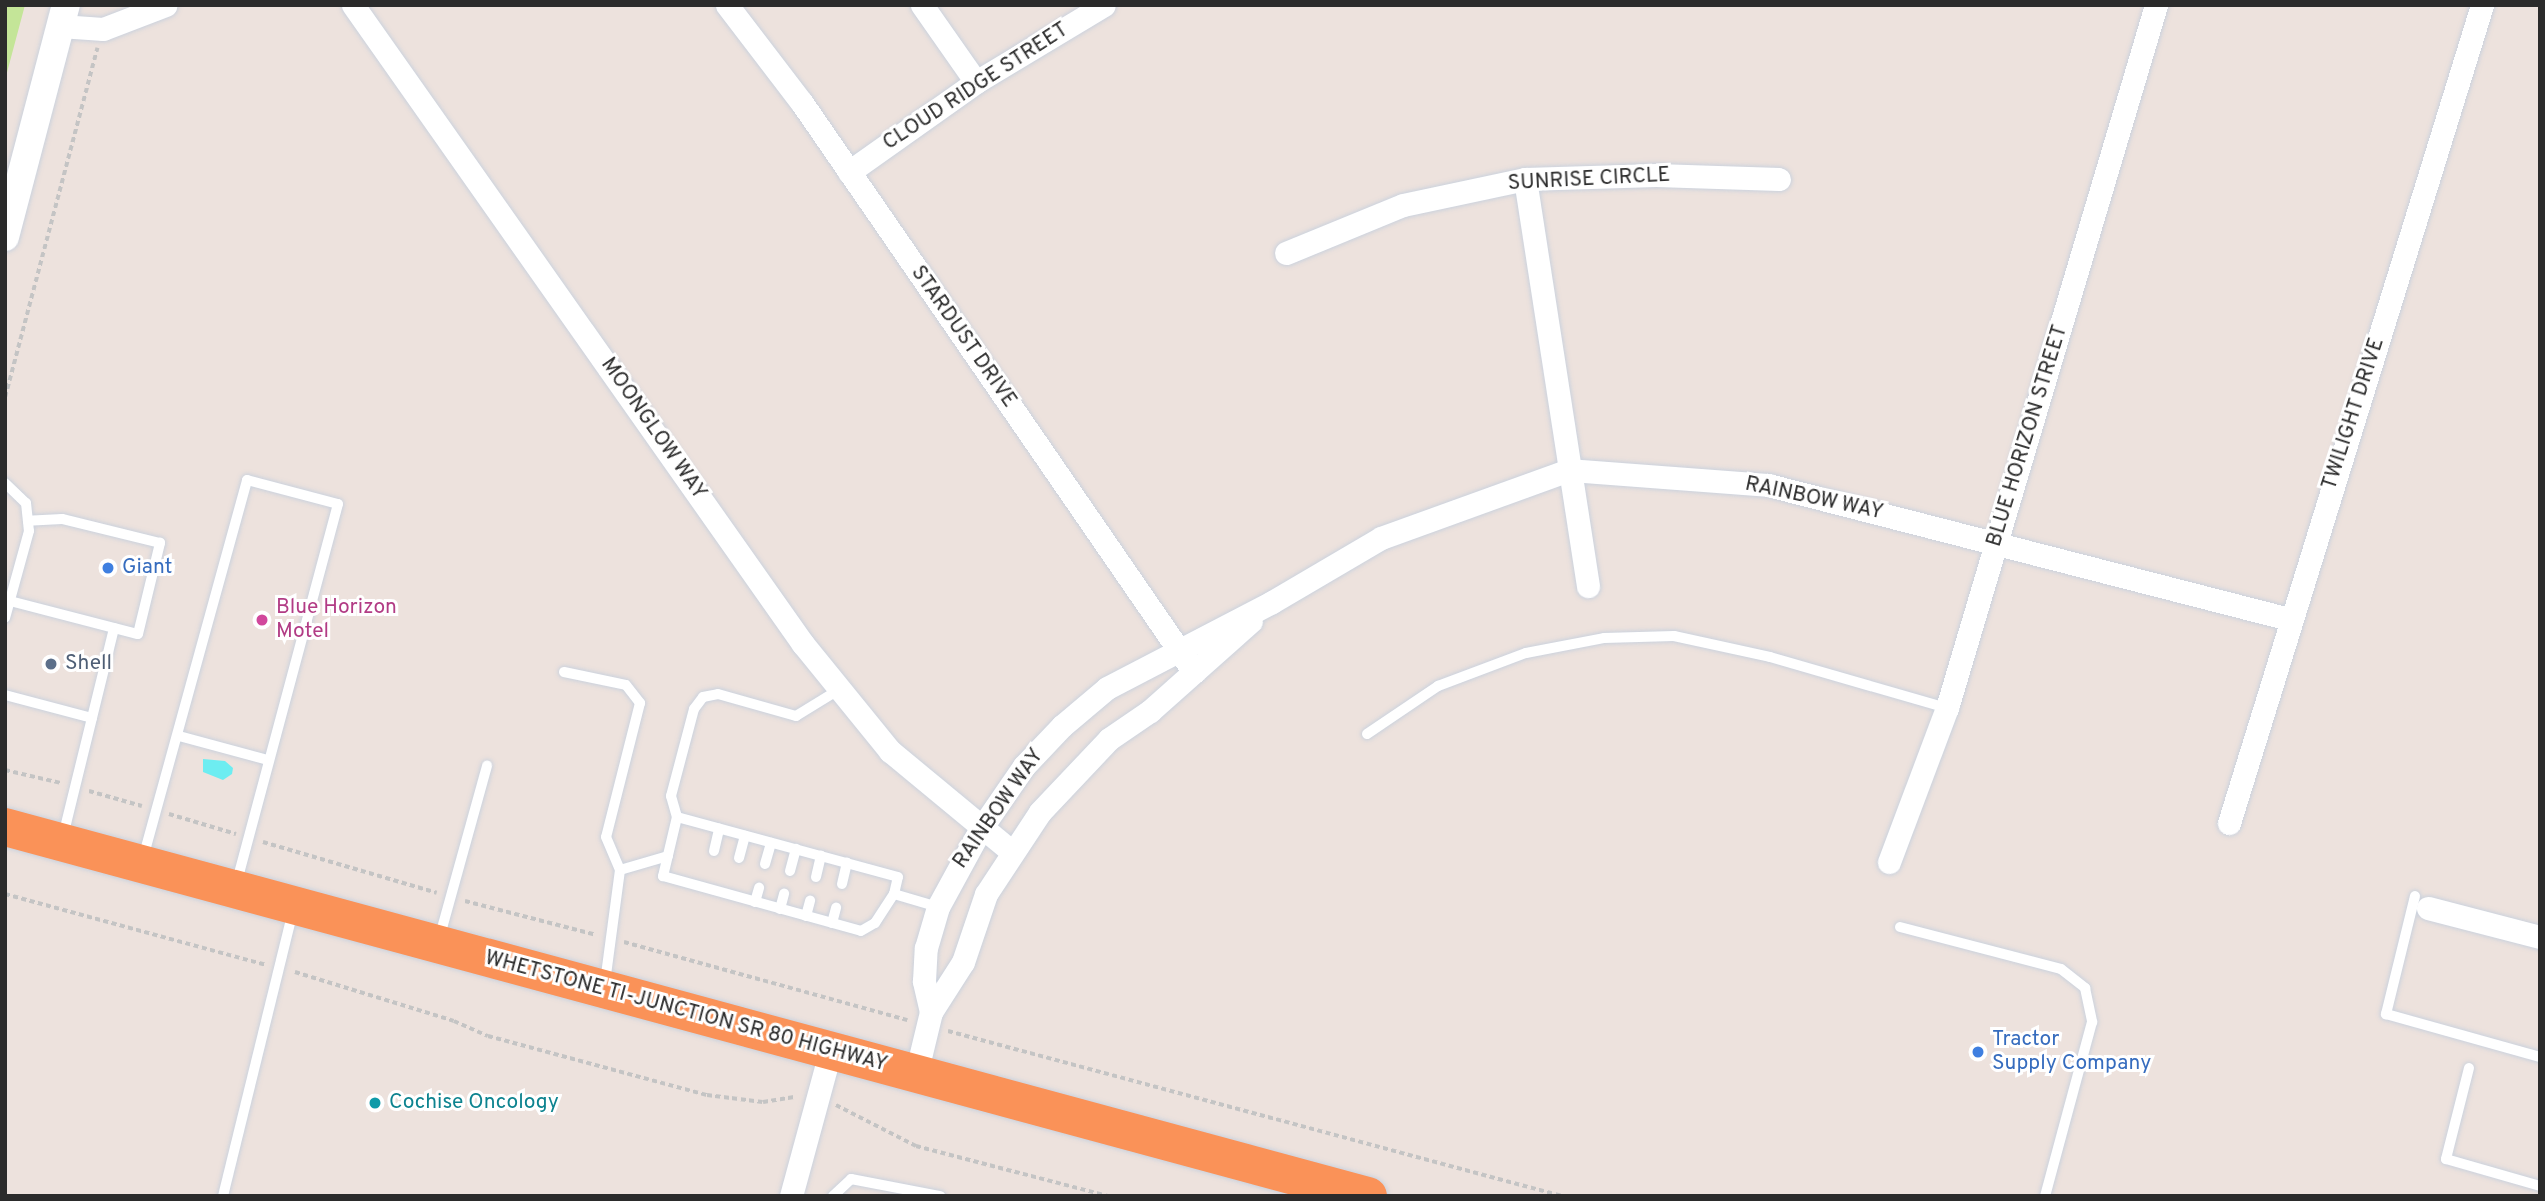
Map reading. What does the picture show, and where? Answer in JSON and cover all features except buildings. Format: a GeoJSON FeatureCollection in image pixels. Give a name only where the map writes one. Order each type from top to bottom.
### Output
{"type":"FeatureCollection","features":[{"type":"Feature","properties":{"kind":"highway","name":"WHETSTONE TI-JUNCTION SR 80 HIGHWAY"},"geometry":{"type":"LineString","coordinates":[[5,827],[1368,1196]]}},
{"type":"Feature","properties":{"kind":"street"},"geometry":{"type":"LineString","coordinates":[[5,237],[63,16],[103,29],[166,5]]}},
{"type":"Feature","properties":{"kind":"street","name":"MOONGLOW WAY"},"geometry":{"type":"LineString","coordinates":[[353,5],[803,644],[890,751],[980,830],[1012,851]]}},
{"type":"Feature","properties":{"kind":"street","name":"STARDUST DRIVE"},"geometry":{"type":"LineString","coordinates":[[727,5],[849,172],[1194,672]]}},
{"type":"Feature","properties":{"kind":"street"},"geometry":{"type":"LineString","coordinates":[[922,5],[976,82]]}},
{"type":"Feature","properties":{"kind":"street","name":"CLOUD RIDGE STREET"},"geometry":{"type":"LineString","coordinates":[[849,172],[976,82],[1104,5]]}},
{"type":"Feature","properties":{"kind":"street","name":"BLUE HORIZON STREET"},"geometry":{"type":"LineString","coordinates":[[1889,862],[1947,708],[2156,5]]}},
{"type":"Feature","properties":{"kind":"street","name":"TWILIGHT DRIVE"},"geometry":{"type":"LineString","coordinates":[[2229,823],[2289,619],[2482,5]]}},
{"type":"Feature","properties":{"kind":"street","name":"SUNRISE CIRCLE"},"geometry":{"type":"LineString","coordinates":[[1286,253],[1403,205],[1525,179],[1656,175],[1779,179]]}},
{"type":"Feature","properties":{"kind":"street"},"geometry":{"type":"LineString","coordinates":[[1525,179],[1588,586]]}},
{"type":"Feature","properties":{"kind":"street","name":"RAINBOW WAY"},"geometry":{"type":"LineString","coordinates":[[930,1019],[924,981],[926,947],[938,906],[980,830],[1024,766],[1062,726],[1107,688],[1178,649],[1272,603],[1381,538],[1569,470],[1768,485],[1997,540],[2289,619]]}},
{"type":"Feature","properties":{"kind":"street","name":"RAINBOW WAY"},"geometry":{"type":"LineString","coordinates":[[916,1074],[930,1019],[962,962],[986,894],[1012,851],[1071,776],[1272,603]]}},
{"type":"Feature","properties":{"kind":"street"},"geometry":{"type":"LineString","coordinates":[[2421,902],[2540,937]]}},
{"type":"Feature","properties":{"kind":"street"},"geometry":{"type":"LineString","coordinates":[[791,1196],[830,1052]]}},
{"type":"Feature","properties":{"kind":"lane"},"geometry":{"type":"LineString","coordinates":[[141,864],[247,480],[325,500],[338,504],[235,890]]}},
{"type":"Feature","properties":{"kind":"lane"},"geometry":{"type":"LineString","coordinates":[[5,483],[26,503],[28,521],[5,618]]}},
{"type":"Feature","properties":{"kind":"lane"},"geometry":{"type":"LineString","coordinates":[[10,601],[138,634],[160,543],[62,519],[28,521]]}},
{"type":"Feature","properties":{"kind":"lane"},"geometry":{"type":"LineString","coordinates":[[61,842],[114,628]]}},
{"type":"Feature","properties":{"kind":"lane"},"geometry":{"type":"LineString","coordinates":[[1367,734],[1438,686],[1525,653],[1604,638],[1674,636],[1770,657],[1947,708]]}},
{"type":"Feature","properties":{"kind":"lane"},"geometry":{"type":"LineString","coordinates":[[565,672],[626,685],[639,703],[606,837],[620,870],[604,991]]}},
{"type":"Feature","properties":{"kind":"lane"},"geometry":{"type":"LineString","coordinates":[[677,817],[898,877],[894,894],[875,923],[861,931],[663,876],[677,817],[671,796],[694,709],[703,697],[718,694],[796,716],[840,689]]}},
{"type":"Feature","properties":{"kind":"lane"},"geometry":{"type":"LineString","coordinates":[[5,695],[92,718]]}},
{"type":"Feature","properties":{"kind":"lane"},"geometry":{"type":"LineString","coordinates":[[178,736],[268,760]]}},
{"type":"Feature","properties":{"kind":"lane"},"geometry":{"type":"LineString","coordinates":[[438,946],[487,766]]}},
{"type":"Feature","properties":{"kind":"lane"},"geometry":{"type":"LineString","coordinates":[[713,851],[719,829]]}},
{"type":"Feature","properties":{"kind":"lane"},"geometry":{"type":"LineString","coordinates":[[740,858],[745,836]]}},
{"type":"Feature","properties":{"kind":"lane"},"geometry":{"type":"LineString","coordinates":[[765,864],[771,843]]}},
{"type":"Feature","properties":{"kind":"lane"},"geometry":{"type":"LineString","coordinates":[[790,871],[796,849]]}},
{"type":"Feature","properties":{"kind":"lane"},"geometry":{"type":"LineString","coordinates":[[620,870],[668,856]]}},
{"type":"Feature","properties":{"kind":"lane"},"geometry":{"type":"LineString","coordinates":[[816,877],[821,856]]}},
{"type":"Feature","properties":{"kind":"lane"},"geometry":{"type":"LineString","coordinates":[[842,884],[847,863]]}},
{"type":"Feature","properties":{"kind":"lane"},"geometry":{"type":"LineString","coordinates":[[704,887],[707,874]]}},
{"type":"Feature","properties":{"kind":"lane"},"geometry":{"type":"LineString","coordinates":[[730,895],[733,881]]}},
{"type":"Feature","properties":{"kind":"lane"},"geometry":{"type":"LineString","coordinates":[[755,902],[759,888]]}},
{"type":"Feature","properties":{"kind":"lane"},"geometry":{"type":"LineString","coordinates":[[780,909],[784,894]]}},
{"type":"Feature","properties":{"kind":"lane"},"geometry":{"type":"LineString","coordinates":[[894,894],[938,906]]}},
{"type":"Feature","properties":{"kind":"lane"},"geometry":{"type":"LineString","coordinates":[[806,916],[810,901]]}},
{"type":"Feature","properties":{"kind":"lane"},"geometry":{"type":"LineString","coordinates":[[2421,902],[2386,1014],[2540,1057]]}},
{"type":"Feature","properties":{"kind":"lane"},"geometry":{"type":"LineString","coordinates":[[224,1195],[295,906]]}},
{"type":"Feature","properties":{"kind":"lane"},"geometry":{"type":"LineString","coordinates":[[832,923],[836,908]]}},
{"type":"Feature","properties":{"kind":"lane"},"geometry":{"type":"LineString","coordinates":[[1900,927],[2062,969],[2085,988],[2092,1022],[2045,1196]]}},
{"type":"Feature","properties":{"kind":"lane"},"geometry":{"type":"LineString","coordinates":[[2469,1068],[2446,1159],[2540,1186]]}},
{"type":"Feature","properties":{"kind":"lane"},"geometry":{"type":"LineString","coordinates":[[833,1196],[851,1179],[940,1196]]}},
{"type":"Feature","properties":{"kind":"path"},"geometry":{"type":"LineString","coordinates":[[5,397],[103,29]]}},
{"type":"Feature","properties":{"kind":"path"},"geometry":{"type":"LineString","coordinates":[[5,770],[75,787],[451,897],[930,1019],[1562,1196]]}},
{"type":"Feature","properties":{"kind":"path"},"geometry":{"type":"LineString","coordinates":[[5,894],[280,968],[454,1021],[488,1037],[708,1095],[763,1102],[818,1094],[916,1146],[1108,1196]]}},
{"type":"Feature","properties":{"kind":"green space"},"geometry":{"type":"Polygon","coordinates":[[[5,5],[25,5],[5,80],[5,5]]]}},
{"type":"Feature","properties":{"kind":"water"},"geometry":{"type":"Polygon","coordinates":[[[203,759],[225,761],[233,768],[232,774],[223,780],[203,772],[203,759]]]}},
{"type":"Feature","properties":{"kind":"place","name":"Giant"},"geometry":{"type":"Point","coordinates":[108,568]}},
{"type":"Feature","properties":{"kind":"place","name":"Blue Horizon Motel"},"geometry":{"type":"Point","coordinates":[262,620]}},
{"type":"Feature","properties":{"kind":"place","name":"Shell"},"geometry":{"type":"Point","coordinates":[51,664]}},
{"type":"Feature","properties":{"kind":"place","name":"Tractor Supply Company"},"geometry":{"type":"Point","coordinates":[1978,1052]}},
{"type":"Feature","properties":{"kind":"place","name":"Cochise Oncology"},"geometry":{"type":"Point","coordinates":[375,1103]}}]}
